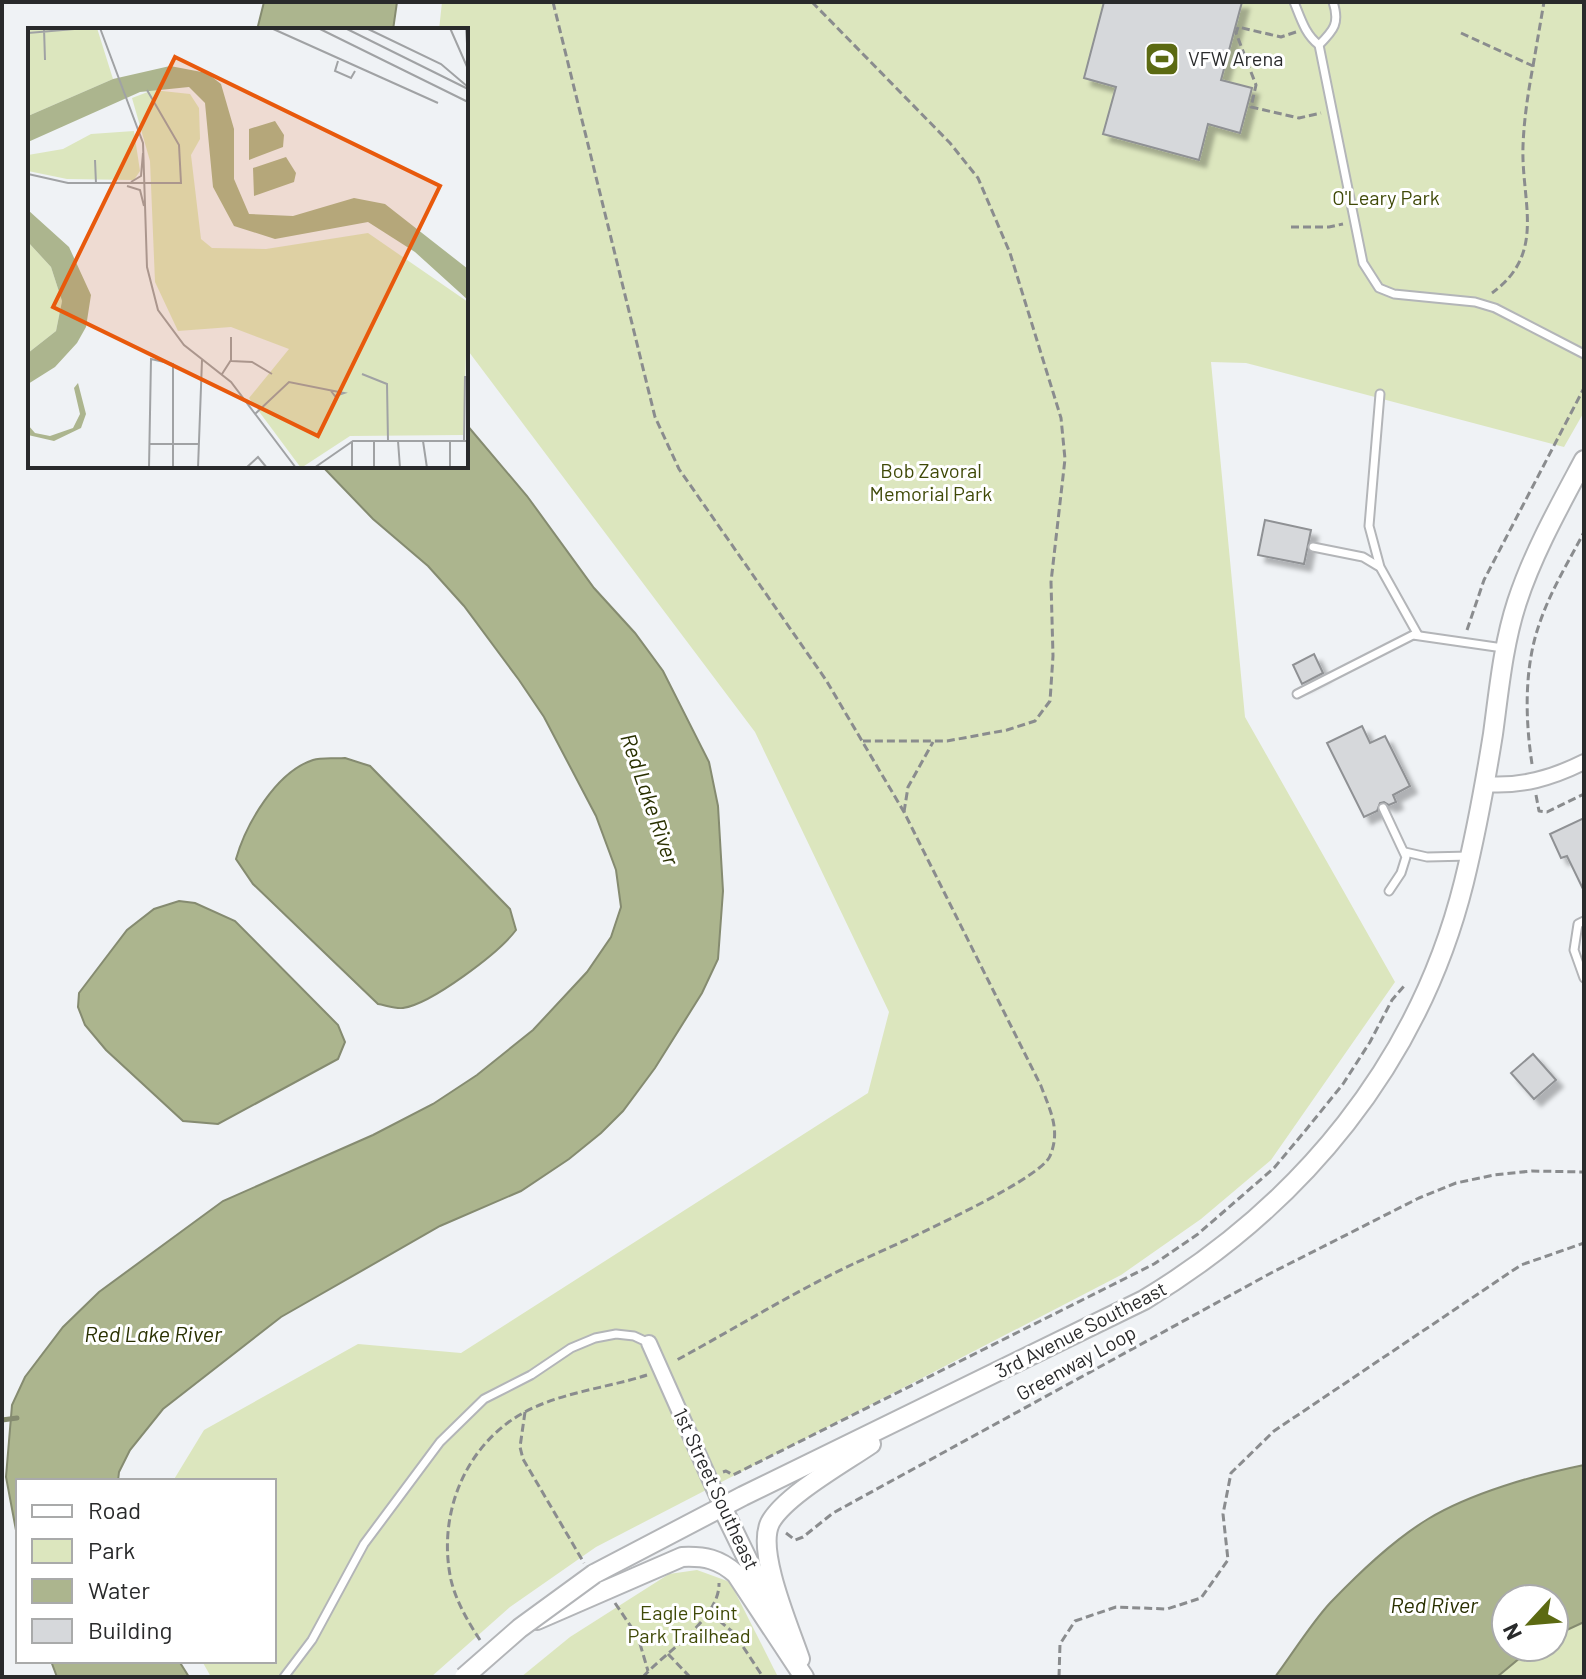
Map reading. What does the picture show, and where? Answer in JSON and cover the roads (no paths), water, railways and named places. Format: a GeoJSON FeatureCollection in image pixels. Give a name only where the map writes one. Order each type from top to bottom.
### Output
{"type":"FeatureCollection","features":[{"type":"Feature","properties":{"kind":"street","name":"3rd Avenue Southeast"},"geometry":{"type":"LineString","coordinates":[[464,1677],[520,1628],[722,1507],[1144,1300],[1194,1269],[1240,1234],[1287,1191],[1340,1132],[1371,1090],[1400,1042],[1442,953],[1470,856],[1505,648],[1525,580],[1584,460]]}},
{"type":"Feature","properties":{"kind":"street"},"geometry":{"type":"LineString","coordinates":[[1484,784],[1534,782],[1584,762]]}},
{"type":"Feature","properties":{"kind":"street","name":"1st Street Southeast"},"geometry":{"type":"LineString","coordinates":[[649,1343],[722,1507],[805,1677]]}},
{"type":"Feature","properties":{"kind":"street"},"geometry":{"type":"LineString","coordinates":[[805,1677],[766,1545],[770,1524],[782,1506],[920,1410]]}},
{"type":"Feature","properties":{"kind":"street"},"geometry":{"type":"LineString","coordinates":[[600,1582],[682,1557],[706,1557],[722,1562],[736,1574],[805,1677]]}},
{"type":"Feature","properties":{"kind":"lane"},"geometry":{"type":"LineString","coordinates":[[1294,2],[1305,29],[1319,45],[1363,263],[1379,288],[1394,294],[1475,302],[1521,320],[1584,354]]}},
{"type":"Feature","properties":{"kind":"lane"},"geometry":{"type":"LineString","coordinates":[[1319,45],[1334,30],[1337,21],[1333,2]]}},
{"type":"Feature","properties":{"kind":"lane"},"geometry":{"type":"LineString","coordinates":[[1380,394],[1369,516],[1373,551],[1418,635]]}},
{"type":"Feature","properties":{"kind":"lane"},"geometry":{"type":"LineString","coordinates":[[1313,547],[1363,557],[1380,567]]}},
{"type":"Feature","properties":{"kind":"lane"},"geometry":{"type":"LineString","coordinates":[[1297,694],[1401,640],[1418,635],[1505,648]]}},
{"type":"Feature","properties":{"kind":"lane"},"geometry":{"type":"LineString","coordinates":[[1383,808],[1405,852],[1405,865],[1389,891]]}},
{"type":"Feature","properties":{"kind":"lane"},"geometry":{"type":"LineString","coordinates":[[1405,852],[1427,857],[1470,856]]}},
{"type":"Feature","properties":{"kind":"lane"},"geometry":{"type":"LineString","coordinates":[[1584,921],[1578,924],[1574,950],[1584,978]]}},
{"type":"Feature","properties":{"kind":"lane"},"geometry":{"type":"LineString","coordinates":[[284,1677],[312,1640],[364,1544],[440,1442],[484,1399],[531,1375],[571,1348],[595,1338],[625,1335],[649,1343]]}},
{"type":"Feature","properties":{"kind":"water"},"geometry":{"type":"Polygon","coordinates":[[[264,2],[397,2],[393,28],[258,28],[264,2]]]}},
{"type":"Feature","properties":{"kind":"water","name":"Red Lake River"},"geometry":{"type":"Polygon","coordinates":[[[468,426],[527,496],[594,588],[635,633],[663,671],[709,762],[718,806],[723,891],[718,959],[702,993],[655,1068],[623,1111],[601,1133],[521,1191],[440,1226],[281,1317],[163,1409],[130,1450],[118,1479],[16,1479],[16,1530],[6,1477],[12,1405],[25,1377],[63,1327],[99,1292],[223,1201],[373,1135],[433,1104],[477,1075],[533,1030],[587,972],[611,937],[621,907],[616,870],[596,816],[544,717],[464,606],[428,566],[373,519],[324,468],[468,468],[468,426]]]}},
{"type":"Feature","properties":{"kind":"water"},"geometry":{"type":"Polygon","coordinates":[[[345,758],[370,766],[510,909],[516,930],[495,951],[447,988],[403,1008],[378,1004],[253,884],[236,859],[255,815],[275,787],[299,766],[313,760],[345,758]]]}},
{"type":"Feature","properties":{"kind":"water"},"geometry":{"type":"Polygon","coordinates":[[[179,901],[195,903],[235,921],[338,1025],[345,1042],[338,1059],[218,1124],[183,1121],[106,1050],[85,1025],[78,1007],[79,993],[127,930],[154,909],[179,901]]]}},
{"type":"Feature","properties":{"kind":"water","name":"Red River"},"geometry":{"type":"Polygon","coordinates":[[[1584,1465],[1584,1622],[1570,1629],[1570,1583],[1490,1583],[1490,1663],[1514,1663],[1497,1677],[1275,1677],[1330,1603],[1402,1537],[1445,1510],[1483,1493],[1584,1465]]]}},
{"type":"Feature","properties":{"kind":"water"},"geometry":{"type":"Polygon","coordinates":[[[52,1663],[180,1663],[189,1677],[57,1677],[52,1663]]]}},
{"type":"Feature","properties":{"kind":"waterway"},"geometry":{"type":"LineString","coordinates":[[2,1420],[17,1418]]}},
{"type":"Feature","properties":{"kind":"place","name":"VFW Arena"},"geometry":{"type":"Point","coordinates":[1162,59]}},
{"type":"Feature","properties":{"kind":"park label","name":"O'Leary Park"},"geometry":{"type":"Point","coordinates":[1386,198]}},
{"type":"Feature","properties":{"kind":"park label","name":"Bob Zavoral Memorial Park"},"geometry":{"type":"Point","coordinates":[931,482]}},
{"type":"Feature","properties":{"kind":"park label","name":"Eagle Point Park Trailhead"},"geometry":{"type":"Point","coordinates":[689,1624]}}]}
